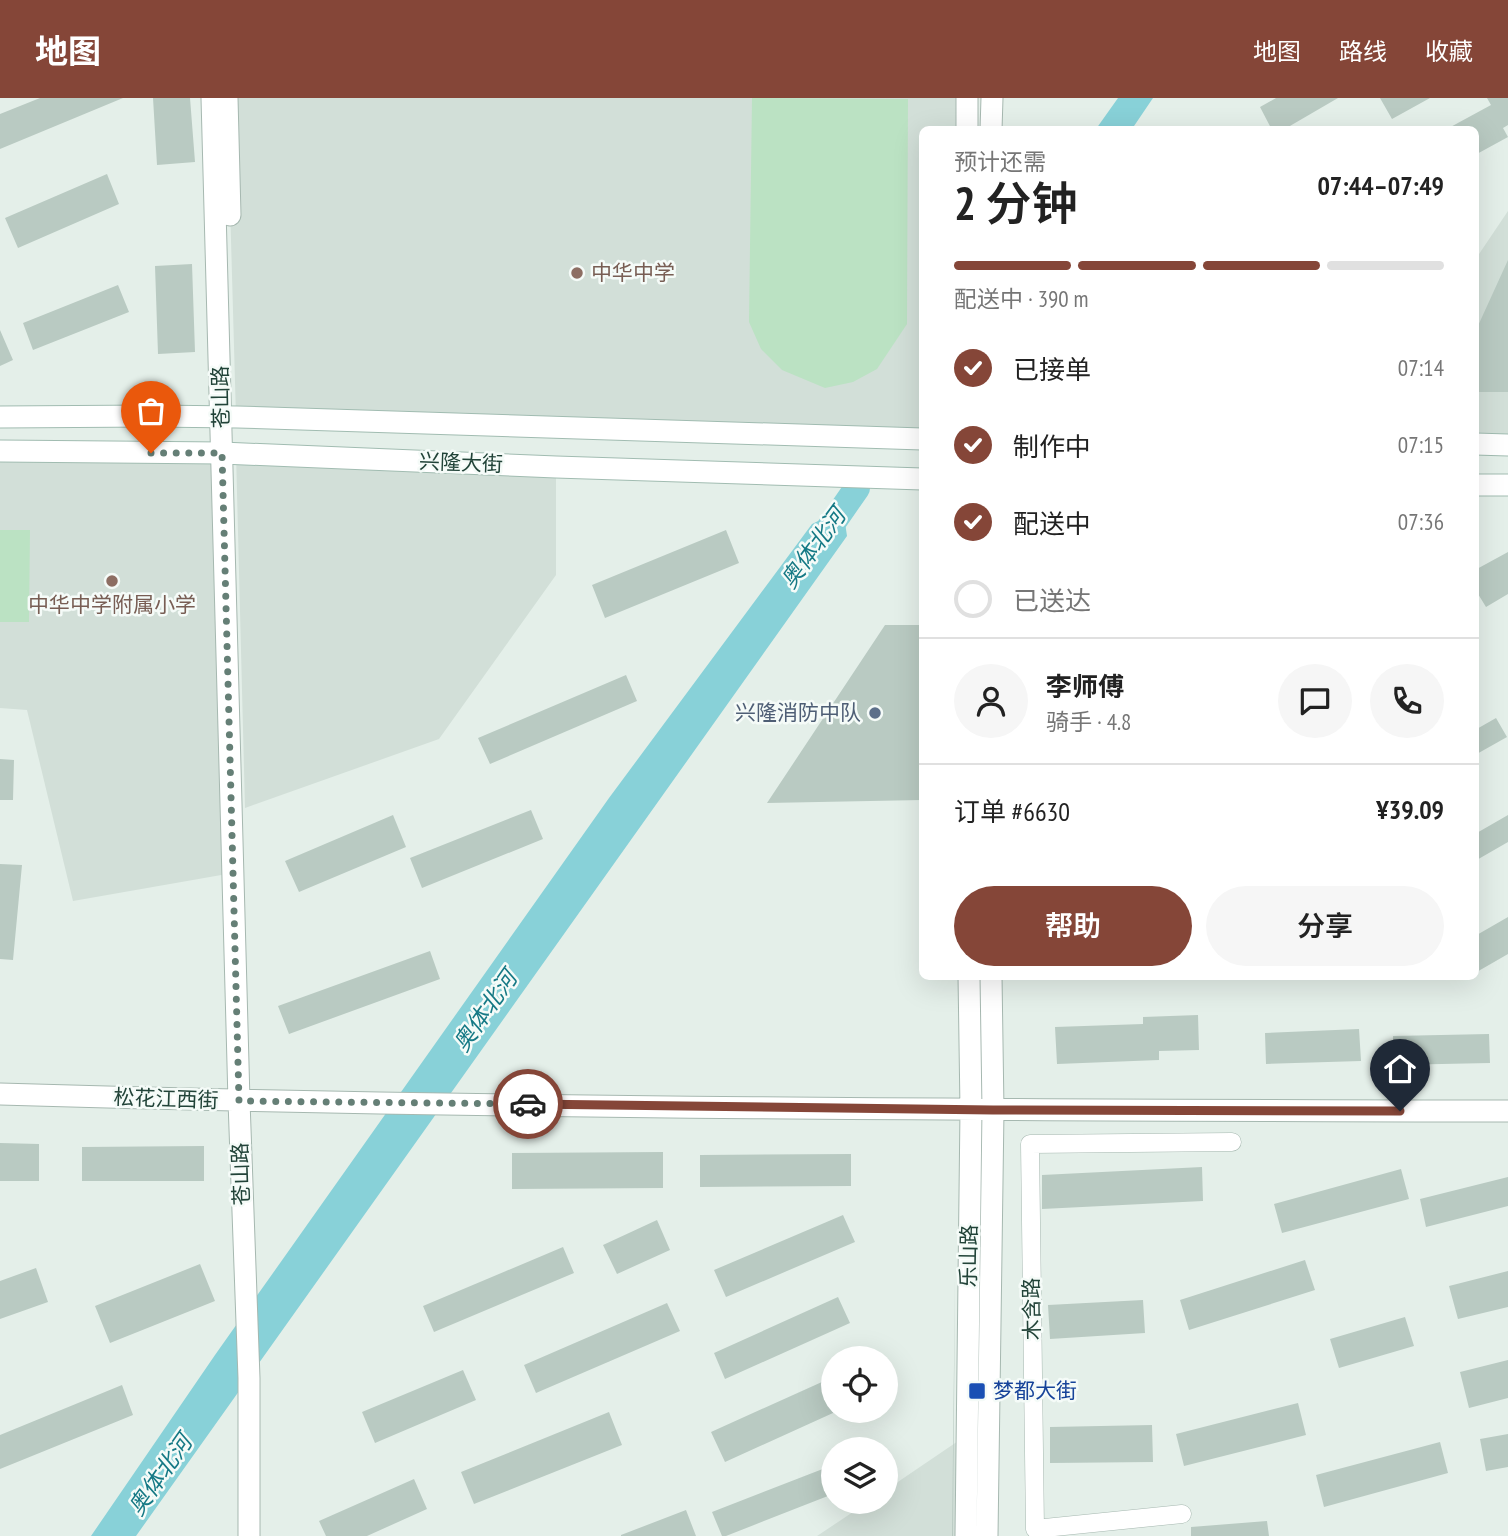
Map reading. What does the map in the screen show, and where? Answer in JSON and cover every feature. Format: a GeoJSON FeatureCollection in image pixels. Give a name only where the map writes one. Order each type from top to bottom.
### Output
{"type":"FeatureCollection","features":[{"type":"Feature","properties":{"kind":"street","name":"苍山路"},"geometry":{"type":"LineString","coordinates":[[212,98],[228,417],[251,1292],[261,1536]]}},
{"type":"Feature","properties":{"kind":"street","name":"苍山路"},"geometry":{"type":"LineString","coordinates":[[228,98],[228,417]]}},
{"type":"Feature","properties":{"kind":"street"},"geometry":{"type":"LineString","coordinates":[[967,98],[967,126]]}},
{"type":"Feature","properties":{"kind":"street"},"geometry":{"type":"LineString","coordinates":[[991,126],[992,98]]}},
{"type":"Feature","properties":{"kind":"street","name":"兴隆大街"},"geometry":{"type":"LineString","coordinates":[[0,417],[228,417],[919,439]]}},
{"type":"Feature","properties":{"kind":"street"},"geometry":{"type":"LineString","coordinates":[[1479,444],[1508,444]]}},
{"type":"Feature","properties":{"kind":"street","name":"兴隆大街"},"geometry":{"type":"LineString","coordinates":[[0,451],[229,453],[919,479]]}},
{"type":"Feature","properties":{"kind":"street"},"geometry":{"type":"LineString","coordinates":[[1479,485],[1508,485]]}},
{"type":"Feature","properties":{"kind":"street","name":"乐山路"},"geometry":{"type":"LineString","coordinates":[[965,1536],[971,1109],[970,980]]}},
{"type":"Feature","properties":{"kind":"street","name":"乐山路"},"geometry":{"type":"LineString","coordinates":[[987,1536],[993,1110],[991,980]]}},
{"type":"Feature","properties":{"kind":"street","name":"松花江西街"},"geometry":{"type":"LineString","coordinates":[[0,1094],[365,1103],[993,1110],[1508,1111]]}},
{"type":"Feature","properties":{"kind":"street","name":"木含路"},"geometry":{"type":"LineString","coordinates":[[1182,1514],[1035,1529],[1030,1144],[1232,1142]]}},
{"type":"Feature","properties":{"kind":"street","name":"苍山路"},"geometry":{"type":"LineString","coordinates":[[249,1536],[254,1373]]}},
{"type":"Feature","properties":{"kind":"shaded area","name":"中华中学"},"geometry":{"type":"Polygon","coordinates":[[[227,98],[966,98],[965,126],[919,126],[919,444],[236,417],[227,98]]]}},
{"type":"Feature","properties":{"kind":"shaded area"},"geometry":{"type":"Polygon","coordinates":[[[1508,211],[1508,445],[1479,444],[1479,254],[1508,211]]]}},
{"type":"Feature","properties":{"kind":"shaded area","name":"中华中学附属小学"},"geometry":{"type":"Polygon","coordinates":[[[0,451],[222,454],[227,874],[73,901],[27,710],[0,708],[0,451]]]}},
{"type":"Feature","properties":{"kind":"shaded area"},"geometry":{"type":"Polygon","coordinates":[[[236,453],[556,467],[556,575],[439,739],[245,808],[236,453]]]}},
{"type":"Feature","properties":{"kind":"shaded area"},"geometry":{"type":"Polygon","coordinates":[[[967,1435],[966,1536],[817,1536],[850,1514],[898,1514],[898,1482],[967,1435]]]}},
{"type":"Feature","properties":{"kind":"green space"},"geometry":{"type":"Polygon","coordinates":[[[752,98],[908,99],[907,324],[877,369],[853,382],[825,388],[782,370],[761,349],[749,322],[752,98]]]}},
{"type":"Feature","properties":{"kind":"green space"},"geometry":{"type":"Polygon","coordinates":[[[0,530],[30,530],[29,622],[0,622],[0,530]]]}},
{"type":"Feature","properties":{"kind":"water"},"geometry":{"type":"Polygon","coordinates":[[[1118,98],[1153,98],[1134,126],[1098,126],[1118,98]]]}},
{"type":"Feature","properties":{"kind":"water"},"geometry":{"type":"Polygon","coordinates":[[[843,509],[847,536],[136,1536],[91,1536],[215,1355],[609,798],[812,524],[843,509]]]}},
{"type":"Feature","properties":{"kind":"building"},"geometry":{"type":"Polygon","coordinates":[[[40,98],[123,98],[0,149],[0,114],[40,98]]]}},
{"type":"Feature","properties":{"kind":"building"},"geometry":{"type":"Polygon","coordinates":[[[153,98],[190,98],[195,162],[157,165],[153,98]]]}},
{"type":"Feature","properties":{"kind":"building"},"geometry":{"type":"Polygon","coordinates":[[[1276,98],[1338,98],[1290,126],[1270,126],[1260,107],[1276,98]]]}},
{"type":"Feature","properties":{"kind":"building"},"geometry":{"type":"Polygon","coordinates":[[[1380,98],[1430,98],[1392,119],[1380,98]]]}},
{"type":"Feature","properties":{"kind":"building"},"geometry":{"type":"Polygon","coordinates":[[[1487,98],[1508,98],[1508,125],[1503,128],[1508,137],[1479,153],[1479,126],[1452,126],[1491,105],[1487,98]]]}},
{"type":"Feature","properties":{"kind":"building"},"geometry":{"type":"Polygon","coordinates":[[[107,174],[119,204],[18,248],[5,218],[107,174]]]}},
{"type":"Feature","properties":{"kind":"building"},"geometry":{"type":"Polygon","coordinates":[[[1508,260],[1508,392],[1479,392],[1479,324],[1508,260]]]}},
{"type":"Feature","properties":{"kind":"building"},"geometry":{"type":"Polygon","coordinates":[[[192,264],[195,352],[158,354],[155,266],[192,264]]]}},
{"type":"Feature","properties":{"kind":"building"},"geometry":{"type":"Polygon","coordinates":[[[118,285],[129,312],[33,350],[23,323],[118,285]]]}},
{"type":"Feature","properties":{"kind":"building"},"geometry":{"type":"Polygon","coordinates":[[[0,330],[13,360],[0,366],[0,330]]]}},
{"type":"Feature","properties":{"kind":"building"},"geometry":{"type":"Polygon","coordinates":[[[726,530],[739,563],[605,618],[592,585],[726,530]]]}},
{"type":"Feature","properties":{"kind":"building"},"geometry":{"type":"Polygon","coordinates":[[[1508,552],[1508,594],[1486,607],[1479,596],[1479,568],[1508,552]]]}},
{"type":"Feature","properties":{"kind":"building","name":"兴隆消防中队"},"geometry":{"type":"Polygon","coordinates":[[[885,625],[919,625],[919,800],[767,803],[885,625]]]}},
{"type":"Feature","properties":{"kind":"building"},"geometry":{"type":"Polygon","coordinates":[[[626,675],[637,701],[490,764],[478,738],[626,675]]]}},
{"type":"Feature","properties":{"kind":"building"},"geometry":{"type":"Polygon","coordinates":[[[1496,718],[1507,737],[1479,753],[1479,728],[1496,718]]]}},
{"type":"Feature","properties":{"kind":"building"},"geometry":{"type":"Polygon","coordinates":[[[0,759],[14,760],[13,800],[0,800],[0,759]]]}},
{"type":"Feature","properties":{"kind":"building"},"geometry":{"type":"Polygon","coordinates":[[[531,810],[543,839],[422,888],[410,858],[531,810]]]}},
{"type":"Feature","properties":{"kind":"building"},"geometry":{"type":"Polygon","coordinates":[[[393,815],[406,847],[299,892],[285,861],[393,815]]]}},
{"type":"Feature","properties":{"kind":"building"},"geometry":{"type":"Polygon","coordinates":[[[1508,815],[1508,842],[1479,859],[1479,832],[1508,815]]]}},
{"type":"Feature","properties":{"kind":"building"},"geometry":{"type":"Polygon","coordinates":[[[0,864],[22,865],[13,960],[0,959],[0,864]]]}},
{"type":"Feature","properties":{"kind":"building"},"geometry":{"type":"Polygon","coordinates":[[[1508,917],[1508,954],[1479,971],[1479,934],[1508,917]]]}},
{"type":"Feature","properties":{"kind":"building"},"geometry":{"type":"Polygon","coordinates":[[[430,951],[440,979],[289,1034],[278,1006],[430,951]]]}},
{"type":"Feature","properties":{"kind":"building"},"geometry":{"type":"Polygon","coordinates":[[[1198,1015],[1199,1050],[1159,1051],[1159,1060],[1057,1064],[1055,1027],[1143,1024],[1143,1017],[1198,1015]]]}},
{"type":"Feature","properties":{"kind":"building"},"geometry":{"type":"Polygon","coordinates":[[[1359,1029],[1361,1061],[1266,1064],[1265,1033],[1359,1029]]]}},
{"type":"Feature","properties":{"kind":"building"},"geometry":{"type":"Polygon","coordinates":[[[1489,1034],[1490,1063],[1393,1065],[1393,1036],[1489,1034]]]}},
{"type":"Feature","properties":{"kind":"building"},"geometry":{"type":"Polygon","coordinates":[[[0,1143],[39,1144],[39,1181],[0,1181],[0,1143]]]}},
{"type":"Feature","properties":{"kind":"building"},"geometry":{"type":"Polygon","coordinates":[[[204,1146],[204,1181],[82,1181],[82,1147],[204,1146]]]}},
{"type":"Feature","properties":{"kind":"building"},"geometry":{"type":"Polygon","coordinates":[[[663,1152],[663,1188],[512,1189],[512,1153],[663,1152]]]}},
{"type":"Feature","properties":{"kind":"building"},"geometry":{"type":"Polygon","coordinates":[[[851,1154],[851,1186],[700,1187],[700,1155],[851,1154]]]}},
{"type":"Feature","properties":{"kind":"building"},"geometry":{"type":"Polygon","coordinates":[[[956,1156],[953,1536],[952,1536],[955,1280],[956,1156]]]}},
{"type":"Feature","properties":{"kind":"building"},"geometry":{"type":"Polygon","coordinates":[[[1202,1167],[1203,1201],[1042,1209],[1042,1175],[1202,1167]]]}},
{"type":"Feature","properties":{"kind":"building"},"geometry":{"type":"Polygon","coordinates":[[[1401,1169],[1409,1199],[1282,1233],[1274,1204],[1401,1169]]]}},
{"type":"Feature","properties":{"kind":"building"},"geometry":{"type":"Polygon","coordinates":[[[1508,1177],[1508,1206],[1426,1227],[1420,1199],[1508,1177]]]}},
{"type":"Feature","properties":{"kind":"building"},"geometry":{"type":"Polygon","coordinates":[[[843,1215],[855,1242],[726,1297],[714,1270],[843,1215]]]}},
{"type":"Feature","properties":{"kind":"building"},"geometry":{"type":"Polygon","coordinates":[[[657,1220],[670,1250],[617,1274],[603,1245],[657,1220]]]}},
{"type":"Feature","properties":{"kind":"building"},"geometry":{"type":"Polygon","coordinates":[[[563,1247],[574,1273],[434,1332],[423,1306],[563,1247]]]}},
{"type":"Feature","properties":{"kind":"building"},"geometry":{"type":"Polygon","coordinates":[[[1305,1260],[1315,1290],[1189,1330],[1180,1300],[1305,1260]]]}},
{"type":"Feature","properties":{"kind":"building"},"geometry":{"type":"Polygon","coordinates":[[[200,1264],[215,1301],[110,1343],[95,1306],[200,1264]]]}},
{"type":"Feature","properties":{"kind":"building"},"geometry":{"type":"Polygon","coordinates":[[[36,1268],[48,1302],[0,1319],[0,1281],[36,1268]]]}},
{"type":"Feature","properties":{"kind":"building"},"geometry":{"type":"Polygon","coordinates":[[[1508,1271],[1508,1307],[1458,1319],[1449,1286],[1508,1271]]]}},
{"type":"Feature","properties":{"kind":"building"},"geometry":{"type":"Polygon","coordinates":[[[838,1297],[850,1323],[725,1379],[714,1353],[838,1297]]]}},
{"type":"Feature","properties":{"kind":"building"},"geometry":{"type":"Polygon","coordinates":[[[1143,1300],[1145,1333],[1050,1339],[1048,1305],[1143,1300]]]}},
{"type":"Feature","properties":{"kind":"building"},"geometry":{"type":"Polygon","coordinates":[[[667,1303],[680,1331],[536,1393],[524,1365],[667,1303]]]}},
{"type":"Feature","properties":{"kind":"building"},"geometry":{"type":"Polygon","coordinates":[[[1405,1317],[1414,1346],[1339,1368],[1330,1339],[1405,1317]]]}},
{"type":"Feature","properties":{"kind":"building"},"geometry":{"type":"Polygon","coordinates":[[[1508,1360],[1508,1398],[1469,1408],[1460,1372],[1508,1360]]]}},
{"type":"Feature","properties":{"kind":"building"},"geometry":{"type":"Polygon","coordinates":[[[463,1370],[476,1400],[375,1443],[362,1412],[463,1370]]]}},
{"type":"Feature","properties":{"kind":"building"},"geometry":{"type":"Polygon","coordinates":[[[821,1382],[821,1418],[725,1462],[711,1432],[821,1382]]]}},
{"type":"Feature","properties":{"kind":"building"},"geometry":{"type":"Polygon","coordinates":[[[122,1385],[133,1415],[0,1469],[0,1435],[122,1385]]]}},
{"type":"Feature","properties":{"kind":"building"},"geometry":{"type":"Polygon","coordinates":[[[1298,1403],[1306,1435],[1184,1466],[1176,1434],[1298,1403]]]}},
{"type":"Feature","properties":{"kind":"building"},"geometry":{"type":"Polygon","coordinates":[[[609,1412],[622,1445],[474,1504],[461,1472],[609,1412]]]}},
{"type":"Feature","properties":{"kind":"building"},"geometry":{"type":"Polygon","coordinates":[[[1152,1425],[1153,1462],[1050,1463],[1050,1427],[1152,1425]]]}},
{"type":"Feature","properties":{"kind":"building"},"geometry":{"type":"Polygon","coordinates":[[[1508,1434],[1508,1467],[1486,1471],[1480,1439],[1508,1434]]]}},
{"type":"Feature","properties":{"kind":"building"},"geometry":{"type":"Polygon","coordinates":[[[1440,1442],[1448,1473],[1324,1507],[1316,1475],[1440,1442]]]}},
{"type":"Feature","properties":{"kind":"building"},"geometry":{"type":"Polygon","coordinates":[[[821,1470],[821,1499],[726,1536],[722,1536],[712,1512],[821,1470]]]}},
{"type":"Feature","properties":{"kind":"building"},"geometry":{"type":"Polygon","coordinates":[[[414,1479],[427,1509],[367,1536],[326,1536],[319,1521],[414,1479]]]}},
{"type":"Feature","properties":{"kind":"building"},"geometry":{"type":"Polygon","coordinates":[[[686,1510],[696,1536],[621,1536],[621,1535],[686,1510]]]}},
{"type":"Feature","properties":{"kind":"building"},"geometry":{"type":"Polygon","coordinates":[[[1267,1521],[1269,1536],[1191,1536],[1191,1527],[1267,1521]]]}},
{"type":"Feature","properties":{"kind":"waterway","name":"奥体北河"},"geometry":{"type":"LineString","coordinates":[[823,537],[857,488]]}},
{"type":"Feature","properties":{"kind":"way so far"},"geometry":{"type":"LineString","coordinates":[[151,453],[222,453],[239,1101],[528,1104]]}},
{"type":"Feature","properties":{"kind":"place","name":"中华中学"},"geometry":{"type":"Point","coordinates":[577,273]}},
{"type":"Feature","properties":{"kind":"place","name":"中华中学附属小学"},"geometry":{"type":"Point","coordinates":[112,581]}},
{"type":"Feature","properties":{"kind":"place","name":"兴隆消防中队"},"geometry":{"type":"Point","coordinates":[875,713]}},
{"type":"Feature","properties":{"kind":"place","name":"梦都大街"},"geometry":{"type":"Point","coordinates":[977,1391]}},
{"type":"Feature","properties":{"kind":"route"},"geometry":{"type":"LineString","coordinates":[[528,1104],[993,1110],[1400,1111]]}}]}
